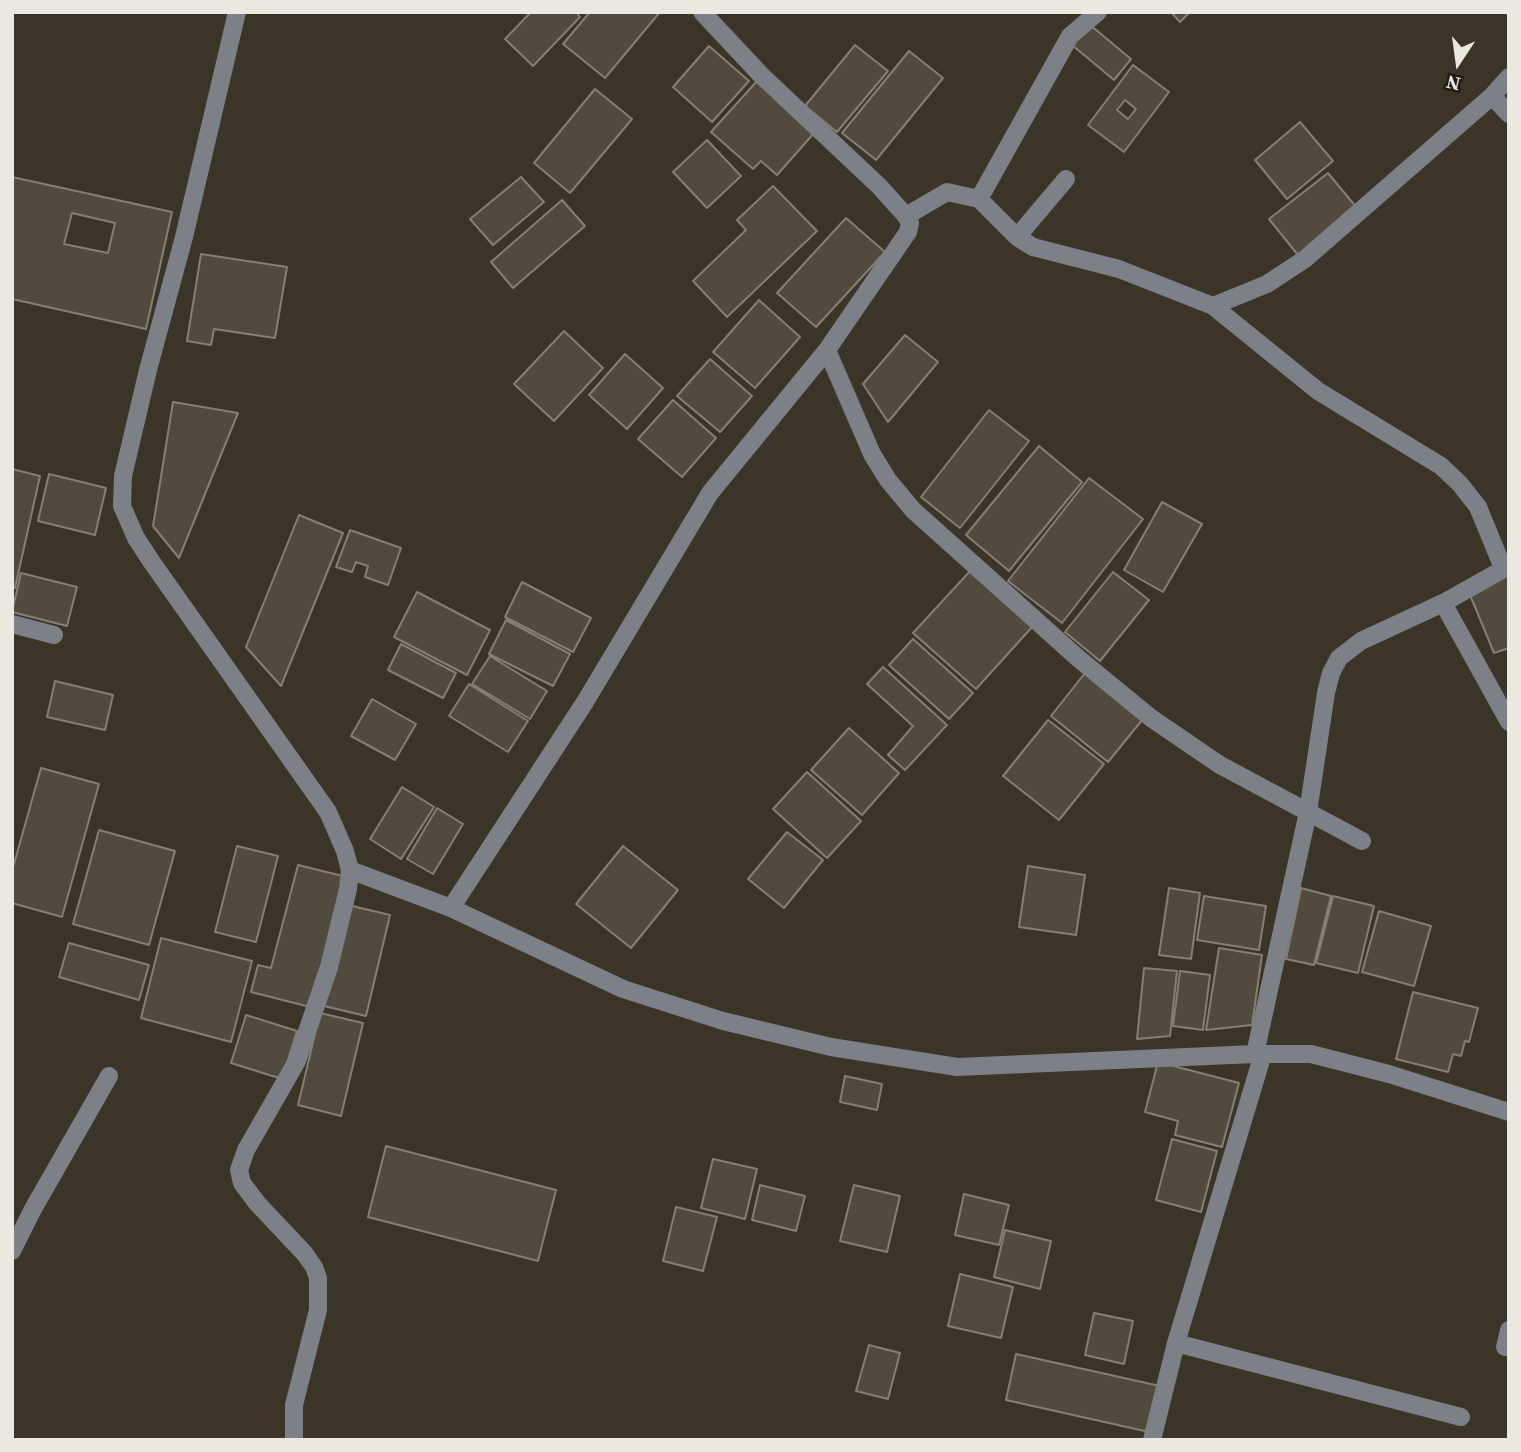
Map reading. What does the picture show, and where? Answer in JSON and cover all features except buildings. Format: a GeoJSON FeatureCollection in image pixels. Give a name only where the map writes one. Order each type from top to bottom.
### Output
{"type":"FeatureCollection","features":[{"type":"Feature","properties":{"kind":"street"},"geometry":{"type":"LineString","coordinates":[[237,12],[184,237],[123,476],[122,506],[136,538],[151,561],[328,812],[339,835],[350,870],[329,967],[297,1061],[246,1150],[239,1170],[242,1183],[305,1254],[318,1278],[318,1310],[294,1405],[294,1440]]}},
{"type":"Feature","properties":{"kind":"street"},"geometry":{"type":"LineString","coordinates":[[451,908],[585,702],[710,493],[827,350],[908,232],[910,223],[906,216],[879,186],[761,75],[702,12]]}},
{"type":"Feature","properties":{"kind":"street"},"geometry":{"type":"LineString","coordinates":[[979,199],[1070,36],[1098,12]]}},
{"type":"Feature","properties":{"kind":"street"},"geometry":{"type":"LineString","coordinates":[[1213,306],[1267,284],[1305,259],[1492,96],[1509,77]]}},
{"type":"Feature","properties":{"kind":"street"},"geometry":{"type":"LineString","coordinates":[[1492,96],[1509,114]]}},
{"type":"Feature","properties":{"kind":"street"},"geometry":{"type":"LineString","coordinates":[[1017,237],[1066,179]]}},
{"type":"Feature","properties":{"kind":"street"},"geometry":{"type":"LineString","coordinates":[[906,216],[947,192],[979,199],[1017,237],[1033,247],[1119,269],[1213,306],[1318,391],[1441,466],[1478,507],[1506,567],[1443,603],[1361,641],[1339,658],[1331,673],[1308,812],[1259,1054],[1176,1343],[1152,1440]]}},
{"type":"Feature","properties":{"kind":"street"},"geometry":{"type":"LineString","coordinates":[[827,350],[872,454],[888,480],[913,510],[1079,660],[1151,718],[1220,765],[1362,841]]}},
{"type":"Feature","properties":{"kind":"street"},"geometry":{"type":"LineString","coordinates":[[1443,603],[1509,722]]}},
{"type":"Feature","properties":{"kind":"street"},"geometry":{"type":"LineString","coordinates":[[12,624],[54,635]]}},
{"type":"Feature","properties":{"kind":"street"},"geometry":{"type":"LineString","coordinates":[[350,870],[451,908],[623,989],[723,1021],[845,1049],[957,1068],[1311,1054],[1389,1074],[1509,1112]]}},
{"type":"Feature","properties":{"kind":"street"},"geometry":{"type":"LineString","coordinates":[[12,1251],[109,1076]]}},
{"type":"Feature","properties":{"kind":"street"},"geometry":{"type":"LineString","coordinates":[[1176,1343],[1461,1417]]}}]}
